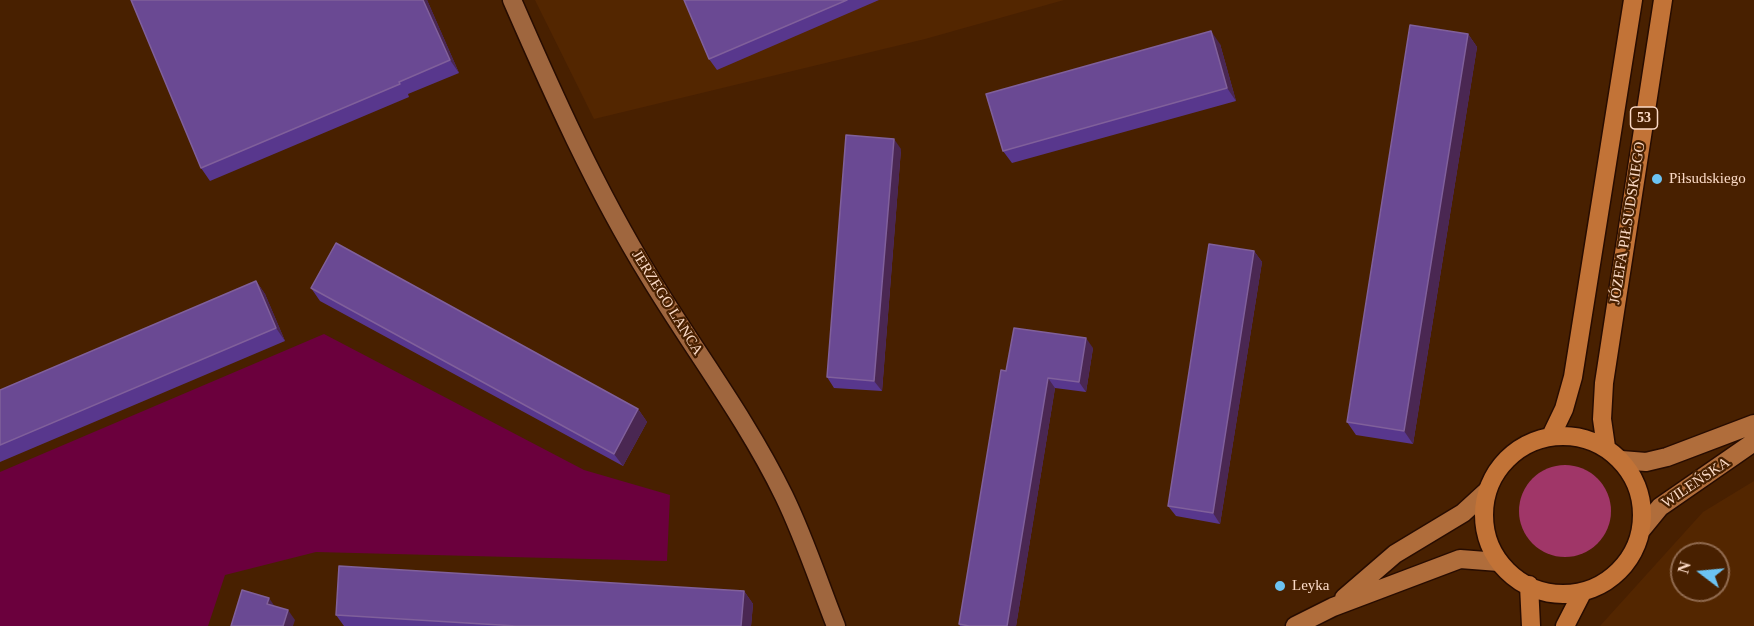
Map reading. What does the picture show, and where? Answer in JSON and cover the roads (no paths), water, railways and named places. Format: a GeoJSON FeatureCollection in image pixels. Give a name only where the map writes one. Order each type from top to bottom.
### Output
{"type":"FeatureCollection","features":[{"type":"Feature","properties":{"kind":"main road","name":"JÓZEFA PIŁSUDSKIEGO"},"geometry":{"type":"LineString","coordinates":[[1551,436],[1564,409],[1573,377],[1632,0]]}},
{"type":"Feature","properties":{"kind":"main road","name":"JÓZEFA PIŁSUDSKIEGO"},"geometry":{"type":"LineString","coordinates":[[1606,447],[1602,419],[1604,383],[1663,0]]}},
{"type":"Feature","properties":{"kind":"main road"},"geometry":{"type":"LineString","coordinates":[[1570,435],[1606,447],[1621,460],[1640,492],[1642,528],[1635,549],[1623,567],[1603,584],[1581,593],[1544,592],[1512,575],[1492,551],[1485,528],[1487,491],[1498,469],[1516,451],[1551,436],[1570,435]]}},
{"type":"Feature","properties":{"kind":"main road"},"geometry":{"type":"LineString","coordinates":[[1529,585],[1531,626]]}},
{"type":"Feature","properties":{"kind":"main road"},"geometry":{"type":"LineString","coordinates":[[1565,626],[1581,593]]}},
{"type":"Feature","properties":{"kind":"street","name":"JERZEGO LANCA"},"geometry":{"type":"LineString","coordinates":[[512,0],[555,100],[585,161],[648,275],[752,438],[784,496],[836,626]]}},
{"type":"Feature","properties":{"kind":"street","name":"WILEŃSKA"},"geometry":{"type":"LineString","coordinates":[[1621,460],[1646,462],[1667,457],[1754,424]]}},
{"type":"Feature","properties":{"kind":"street","name":"WILEŃSKA"},"geometry":{"type":"LineString","coordinates":[[1642,528],[1659,507],[1754,442]]}},
{"type":"Feature","properties":{"kind":"street"},"geometry":{"type":"LineString","coordinates":[[1333,607],[1395,554],[1463,513],[1487,491]]}},
{"type":"Feature","properties":{"kind":"street"},"geometry":{"type":"LineString","coordinates":[[1295,626],[1333,607],[1460,560],[1499,562]]}},
{"type":"Feature","properties":{"kind":"street","name":"JERZEGO LANCA"},"geometry":{"type":"LineString","coordinates":[[827,603],[828,626]]}},
{"type":"Feature","properties":{"kind":"place","name":"Piłsudskiego"},"geometry":{"type":"Point","coordinates":[1657,179]}},
{"type":"Feature","properties":{"kind":"place","name":"Leyka"},"geometry":{"type":"Point","coordinates":[1280,586]}}]}
